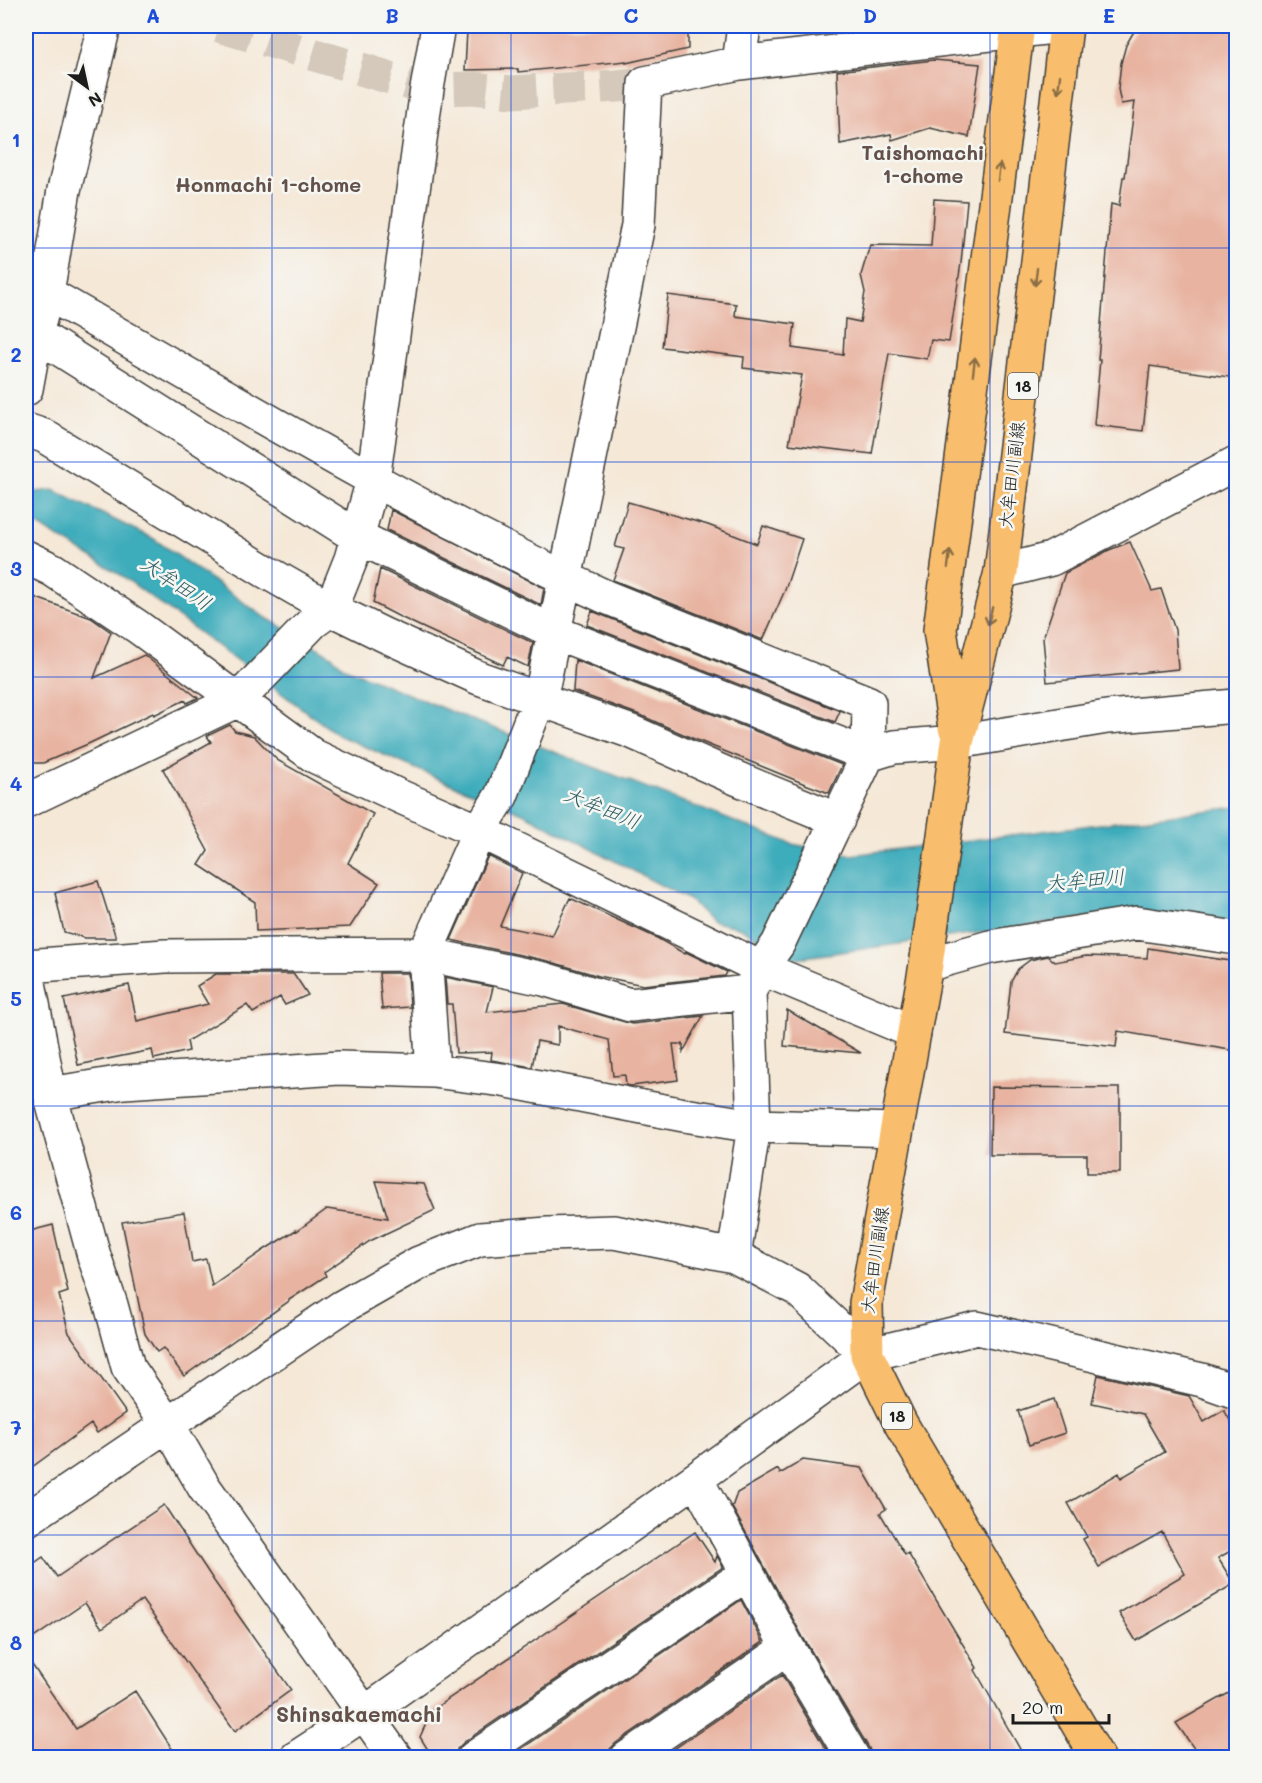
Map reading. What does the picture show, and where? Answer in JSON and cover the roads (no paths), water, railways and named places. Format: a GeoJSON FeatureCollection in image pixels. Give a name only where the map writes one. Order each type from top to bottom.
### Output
{"type":"FeatureCollection","features":[{"type":"Feature","properties":{"kind":"main road","name":"大牟田川副線"},"geometry":{"type":"LineString","coordinates":[[1064,26],[1001,572],[957,742],[926,965],[866,1303],[867,1355],[901,1424],[1098,1758]]}},
{"type":"Feature","properties":{"kind":"main road","name":"大牟田川副線"},"geometry":{"type":"LineString","coordinates":[[957,742],[940,630],[1017,28]]}},
{"type":"Feature","properties":{"kind":"street"},"geometry":{"type":"LineString","coordinates":[[26,389],[36,292],[64,190],[104,26]]}},
{"type":"Feature","properties":{"kind":"street"},"geometry":{"type":"LineString","coordinates":[[26,801],[247,691],[322,615],[351,559],[373,480],[427,89],[438,26]]}},
{"type":"Feature","properties":{"kind":"street"},"geometry":{"type":"LineString","coordinates":[[739,63],[744,26]]}},
{"type":"Feature","properties":{"kind":"street"},"geometry":{"type":"LineString","coordinates":[[433,1071],[426,954],[479,831],[501,796],[544,681],[638,225],[645,83],[739,63],[1017,28],[1064,26]]}},
{"type":"Feature","properties":{"kind":"street"},"geometry":{"type":"LineString","coordinates":[[36,292],[373,480],[565,579],[869,703],[868,755],[838,820],[762,968],[754,1126],[734,1256]]}},
{"type":"Feature","properties":{"kind":"street"},"geometry":{"type":"LineString","coordinates":[[31,334],[356,536],[554,632],[868,755],[894,747],[957,742],[1107,717],[1236,706]]}},
{"type":"Feature","properties":{"kind":"street"},"geometry":{"type":"LineString","coordinates":[[26,430],[44,436],[265,571],[322,615],[479,678],[535,709],[632,732],[838,820]]}},
{"type":"Feature","properties":{"kind":"street"},"geometry":{"type":"LineString","coordinates":[[1001,572],[1052,559],[1236,463]]}},
{"type":"Feature","properties":{"kind":"street"},"geometry":{"type":"LineString","coordinates":[[26,557],[53,570],[138,627],[247,691],[314,756],[401,798],[479,831],[762,968],[914,1032]]}},
{"type":"Feature","properties":{"kind":"street"},"geometry":{"type":"LineString","coordinates":[[926,965],[990,947],[1137,922],[1236,938]]}},
{"type":"Feature","properties":{"kind":"street"},"geometry":{"type":"LineString","coordinates":[[396,1758],[204,1487],[168,1425],[128,1367],[111,1305],[94,1256],[50,1094],[26,966],[165,956],[426,954],[544,979],[630,1005],[762,968]]}},
{"type":"Feature","properties":{"kind":"street"},"geometry":{"type":"LineString","coordinates":[[50,1094],[124,1082],[339,1068],[433,1071],[503,1080],[754,1126],[896,1130]]}},
{"type":"Feature","properties":{"kind":"street"},"geometry":{"type":"LineString","coordinates":[[26,1521],[342,1307],[419,1263],[480,1239],[614,1232],[734,1256],[796,1289],[867,1355]]}},
{"type":"Feature","properties":{"kind":"street"},"geometry":{"type":"LineString","coordinates":[[296,1758],[365,1713],[867,1355],[977,1328],[1202,1380],[1236,1394]]}},
{"type":"Feature","properties":{"kind":"street"},"geometry":{"type":"LineString","coordinates":[[696,1479],[788,1648],[853,1758]]}},
{"type":"Feature","properties":{"kind":"street"},"geometry":{"type":"LineString","coordinates":[[474,1758],[748,1573]]}},
{"type":"Feature","properties":{"kind":"street"},"geometry":{"type":"LineString","coordinates":[[627,1758],[788,1648]]}},
{"type":"Feature","properties":{"kind":"water","name":"大牟田川"},"geometry":{"type":"Polygon","coordinates":[[[26,488],[35,492],[53,490],[154,539],[263,616],[332,656],[345,668],[792,844],[851,855],[1236,807],[1236,929],[1135,911],[791,959],[741,928],[711,921],[691,901],[525,814],[338,735],[121,575],[26,518],[26,488]]]}},
{"type":"Feature","properties":{"kind":"tunnel"},"geometry":{"type":"LineString","coordinates":[[219,26],[427,89],[473,88],[511,92],[645,83]]}},
{"type":"Feature","properties":{"kind":"district","name":"Taishomachi 1-chome"},"geometry":{"type":"Point","coordinates":[923,164]}},
{"type":"Feature","properties":{"kind":"district","name":"Honmachi 1-chome"},"geometry":{"type":"Point","coordinates":[268,185]}},
{"type":"Feature","properties":{"kind":"district","name":"Shinsakaemachi"},"geometry":{"type":"Point","coordinates":[359,1715]}}]}
